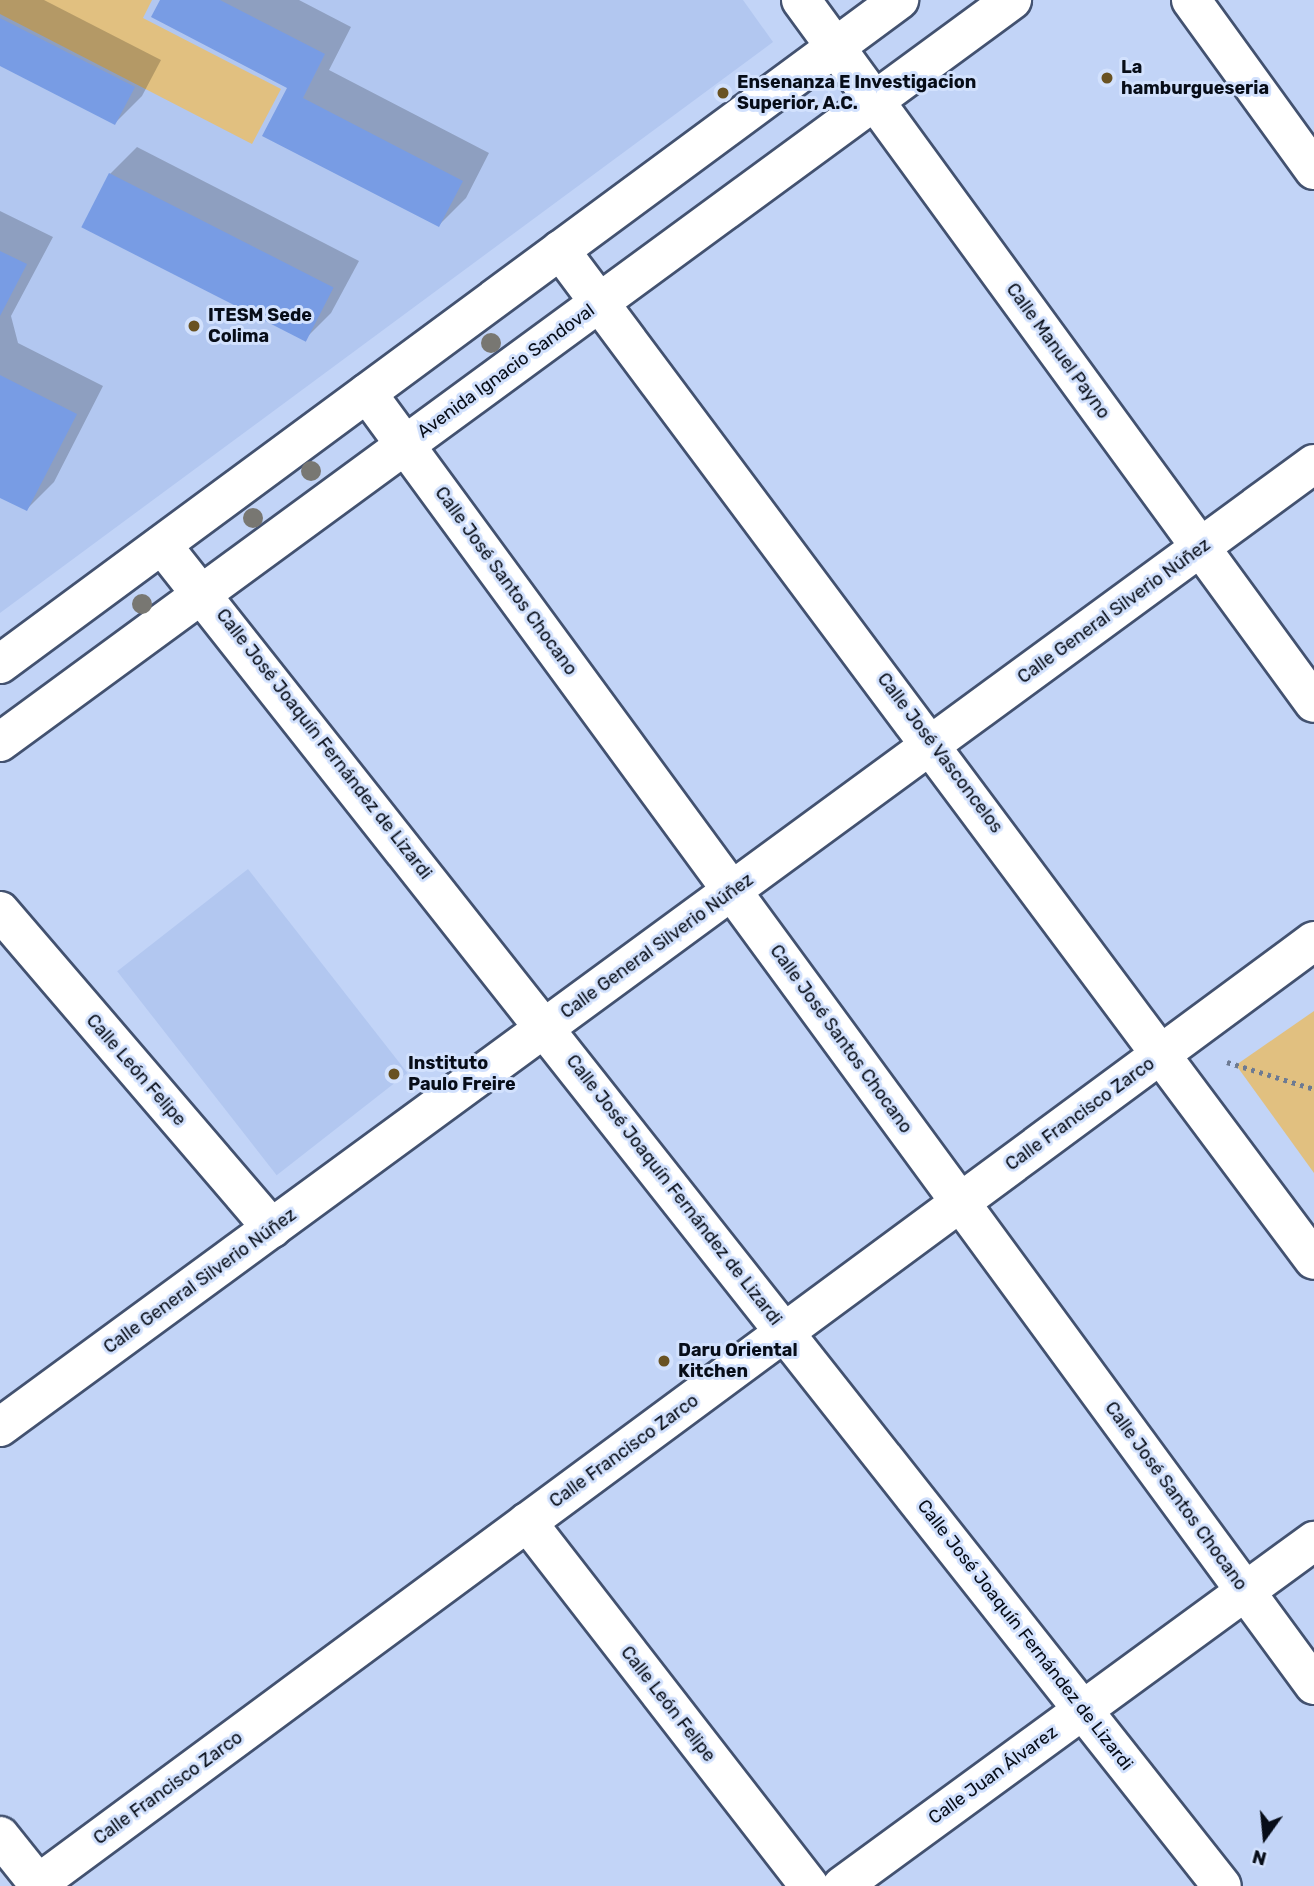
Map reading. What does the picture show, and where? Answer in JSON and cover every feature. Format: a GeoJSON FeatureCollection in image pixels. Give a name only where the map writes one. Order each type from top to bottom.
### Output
{"type":"FeatureCollection","features":[{"type":"Feature","properties":{"kind":"street","name":"Calle Manuel Payno"},"geometry":{"type":"LineString","coordinates":[[801,0],[1314,703]]}},
{"type":"Feature","properties":{"kind":"street"},"geometry":{"type":"LineString","coordinates":[[0,664],[899,0]]}},
{"type":"Feature","properties":{"kind":"street","name":"Avenida Ignacio Sandoval"},"geometry":{"type":"LineString","coordinates":[[0,742],[1012,0]]}},
{"type":"Feature","properties":{"kind":"street"},"geometry":{"type":"LineString","coordinates":[[1191,0],[1314,170]]}},
{"type":"Feature","properties":{"kind":"street","name":"Calle José Vasconcelos"},"geometry":{"type":"LineString","coordinates":[[560,250],[598,304],[934,743],[1314,1260]]}},
{"type":"Feature","properties":{"kind":"street","name":"Calle José Santos Chocano"},"geometry":{"type":"LineString","coordinates":[[367,393],[1314,1685]]}},
{"type":"Feature","properties":{"kind":"street","name":"Calle General Silverio Núñez"},"geometry":{"type":"LineString","coordinates":[[0,1427],[1314,464]]}},
{"type":"Feature","properties":{"kind":"street","name":"Calle José Joaquín Fernández de Lizardi"},"geometry":{"type":"LineString","coordinates":[[162,545],[205,592],[1222,1886]]}},
{"type":"Feature","properties":{"kind":"street","name":"Calle León Felipe"},"geometry":{"type":"LineString","coordinates":[[0,911],[272,1228]]}},
{"type":"Feature","properties":{"kind":"street","name":"Calle Francisco Zarco"},"geometry":{"type":"LineString","coordinates":[[38,1885],[1314,941]]}},
{"type":"Feature","properties":{"kind":"street","name":"Calle León Felipe"},"geometry":{"type":"LineString","coordinates":[[527,1522],[809,1886]]}},
{"type":"Feature","properties":{"kind":"street","name":"Calle Juan Álvarez"},"geometry":{"type":"LineString","coordinates":[[842,1886],[1314,1541]]}},
{"type":"Feature","properties":{"kind":"street"},"geometry":{"type":"LineString","coordinates":[[0,1836],[38,1885]]}},
{"type":"Feature","properties":{"kind":"path"},"geometry":{"type":"LineString","coordinates":[[1227,1062],[1314,1089]]}},
{"type":"Feature","properties":{"kind":"shaded area","name":"ITESM Sede Colima"},"geometry":{"type":"Polygon","coordinates":[[[0,0],[743,0],[773,42],[0,613],[0,0]]]}},
{"type":"Feature","properties":{"kind":"shaded area"},"geometry":{"type":"Polygon","coordinates":[[[0,0],[152,0],[143,18],[281,89],[252,144],[0,14],[0,0]]]}},
{"type":"Feature","properties":{"kind":"shaded area"},"geometry":{"type":"Polygon","coordinates":[[[248,869],[407,1073],[277,1175],[117,971],[248,869]]]}},
{"type":"Feature","properties":{"kind":"shaded area"},"geometry":{"type":"Polygon","coordinates":[[[1314,1011],[1314,1173],[1236,1065],[1314,1011]]]}},
{"type":"Feature","properties":{"kind":"building"},"geometry":{"type":"Polygon","coordinates":[[[160,0],[220,0],[325,54],[303,98],[463,181],[439,227],[262,136],[287,88],[151,17],[160,0]]]}},
{"type":"Feature","properties":{"kind":"building"},"geometry":{"type":"Polygon","coordinates":[[[0,18],[135,87],[115,125],[0,66],[0,18]]]}},
{"type":"Feature","properties":{"kind":"building"},"geometry":{"type":"Polygon","coordinates":[[[109,173],[334,287],[306,342],[81,227],[109,173]]]}},
{"type":"Feature","properties":{"kind":"building"},"geometry":{"type":"Polygon","coordinates":[[[0,251],[27,264],[0,316],[0,251]]]}},
{"type":"Feature","properties":{"kind":"building"},"geometry":{"type":"Polygon","coordinates":[[[0,375],[77,414],[27,511],[0,498],[0,375]]]}},
{"type":"Feature","properties":{"kind":"place","name":"La hamburgueseria"},"geometry":{"type":"Point","coordinates":[1107,78]}},
{"type":"Feature","properties":{"kind":"place","name":"Ensenanza E Investigacion Superior, A.C."},"geometry":{"type":"Point","coordinates":[723,93]}},
{"type":"Feature","properties":{"kind":"place","name":"ITESM Sede Colima"},"geometry":{"type":"Point","coordinates":[194,326]}},
{"type":"Feature","properties":{"kind":"place","name":"Instituto Paulo Freire"},"geometry":{"type":"Point","coordinates":[394,1074]}},
{"type":"Feature","properties":{"kind":"place","name":"Daru Oriental Kitchen"},"geometry":{"type":"Point","coordinates":[664,1361]}}]}
